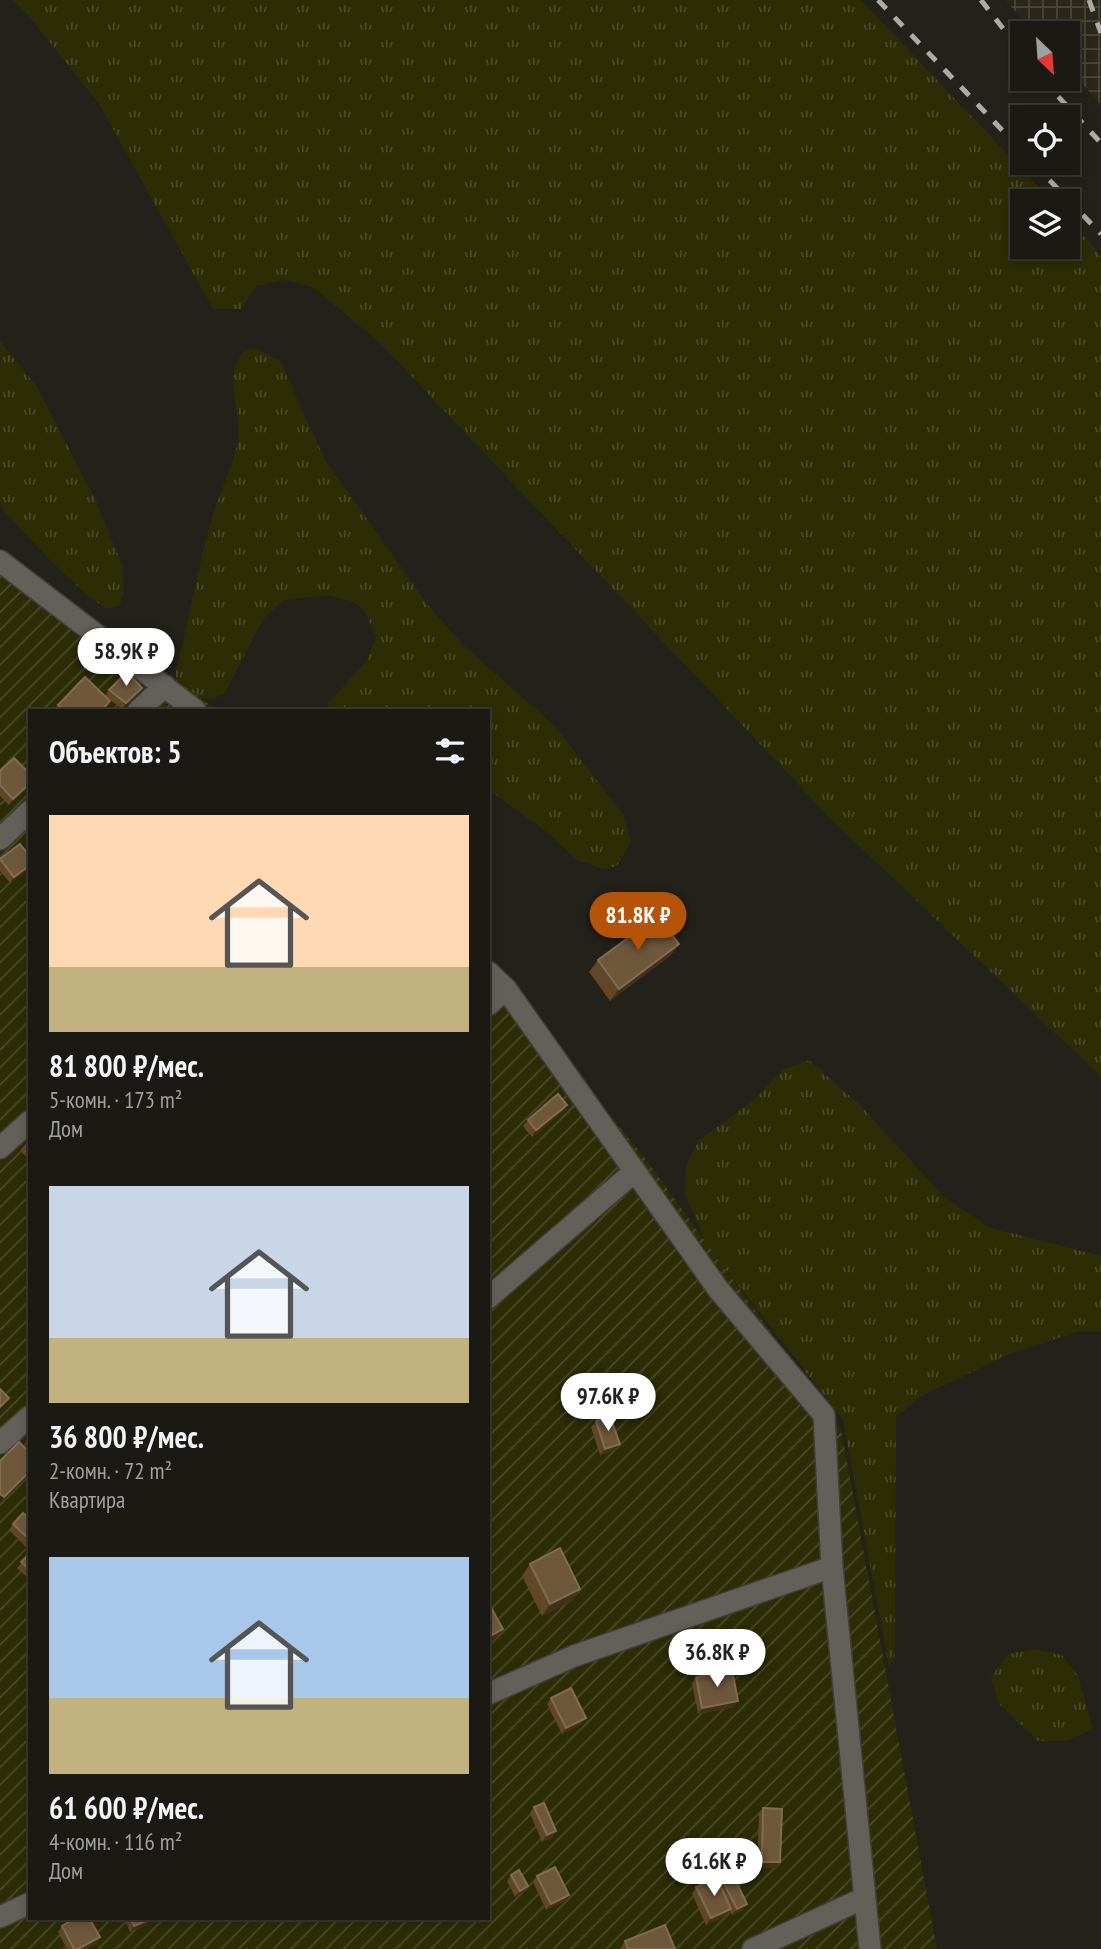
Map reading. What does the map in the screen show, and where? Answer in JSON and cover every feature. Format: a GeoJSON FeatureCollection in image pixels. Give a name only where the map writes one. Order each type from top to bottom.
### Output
{"type":"FeatureCollection","features":[{"type":"Feature","properties":{"kind":"street"},"geometry":{"type":"LineString","coordinates":[[0,561],[194,709]]}},
{"type":"Feature","properties":{"kind":"street"},"geometry":{"type":"LineString","coordinates":[[140,709],[165,686]]}},
{"type":"Feature","properties":{"kind":"street"},"geometry":{"type":"LineString","coordinates":[[0,839],[28,813]]}},
{"type":"Feature","properties":{"kind":"street"},"geometry":{"type":"LineString","coordinates":[[490,974],[506,989],[718,1289],[824,1415],[832,1567],[870,1949]]}},
{"type":"Feature","properties":{"kind":"street"},"geometry":{"type":"LineString","coordinates":[[490,1003],[506,989]]}},
{"type":"Feature","properties":{"kind":"street"},"geometry":{"type":"LineString","coordinates":[[0,1148],[28,1123]]}},
{"type":"Feature","properties":{"kind":"street"},"geometry":{"type":"LineString","coordinates":[[490,1296],[634,1172]]}},
{"type":"Feature","properties":{"kind":"street"},"geometry":{"type":"LineString","coordinates":[[0,1443],[28,1418]]}},
{"type":"Feature","properties":{"kind":"street"},"geometry":{"type":"LineString","coordinates":[[490,1693],[574,1656],[832,1567]]}},
{"type":"Feature","properties":{"kind":"street"},"geometry":{"type":"LineString","coordinates":[[753,1949],[864,1898]]}},
{"type":"Feature","properties":{"kind":"street"},"geometry":{"type":"LineString","coordinates":[[0,1917],[28,1904]]}},
{"type":"Feature","properties":{"kind":"shaded area"},"geometry":{"type":"Polygon","coordinates":[[[1005,0],[1101,0],[1101,105],[1080,81],[1080,21],[1024,21],[1005,0]]]}},
{"type":"Feature","properties":{"kind":"green space"},"geometry":{"type":"Polygon","coordinates":[[[13,0],[861,0],[1010,157],[1010,175],[1027,175],[1041,189],[1010,189],[1010,259],[1080,259],[1080,232],[1101,256],[1101,1077],[833,821],[379,342],[313,287],[285,280],[256,286],[241,309],[213,309],[99,104],[13,0]]]}},
{"type":"Feature","properties":{"kind":"green space"},"geometry":{"type":"Polygon","coordinates":[[[0,341],[37,387],[95,499],[122,564],[124,592],[120,605],[106,609],[91,598],[50,560],[0,506],[0,341]]]}},
{"type":"Feature","properties":{"kind":"green space"},"geometry":{"type":"Polygon","coordinates":[[[256,349],[280,360],[325,460],[428,605],[463,645],[555,726],[624,816],[631,842],[617,866],[604,869],[577,860],[544,830],[490,790],[490,709],[327,709],[329,702],[366,662],[376,637],[365,612],[354,602],[327,595],[283,600],[263,619],[225,693],[212,699],[184,697],[176,685],[176,671],[210,525],[237,444],[238,420],[233,385],[237,362],[243,351],[256,349]]]}},
{"type":"Feature","properties":{"kind":"green space"},"geometry":{"type":"Polygon","coordinates":[[[0,550],[216,709],[28,709],[28,1920],[490,1920],[490,973],[642,1154],[841,1429],[937,1949],[0,1949],[0,550]]]}},
{"type":"Feature","properties":{"kind":"green space"},"geometry":{"type":"Polygon","coordinates":[[[809,1060],[860,1105],[943,1196],[991,1228],[1101,1256],[1101,1331],[1080,1331],[1009,1354],[918,1398],[896,1417],[895,1655],[889,1667],[843,1420],[707,1245],[685,1194],[686,1166],[698,1141],[754,1100],[784,1069],[809,1060]]]}},
{"type":"Feature","properties":{"kind":"green space"},"geometry":{"type":"Polygon","coordinates":[[[1034,1649],[1062,1655],[1078,1676],[1093,1729],[1067,1741],[1038,1741],[999,1704],[991,1677],[1008,1654],[1034,1649]]]}},
{"type":"Feature","properties":{"kind":"building"},"geometry":{"type":"Polygon","coordinates":[[[127,672],[142,688],[126,703],[109,690],[127,672]]]}},
{"type":"Feature","properties":{"kind":"building"},"geometry":{"type":"Polygon","coordinates":[[[85,677],[110,701],[103,709],[62,709],[58,705],[85,677]]]}},
{"type":"Feature","properties":{"kind":"building"},"geometry":{"type":"Polygon","coordinates":[[[14,758],[28,772],[28,785],[13,799],[0,785],[0,771],[14,758]]]}},
{"type":"Feature","properties":{"kind":"building"},"geometry":{"type":"Polygon","coordinates":[[[20,844],[28,854],[28,866],[14,877],[0,859],[20,844]]]}},
{"type":"Feature","properties":{"kind":"building"},"geometry":{"type":"Polygon","coordinates":[[[658,916],[679,944],[619,989],[598,960],[658,916]]]}},
{"type":"Feature","properties":{"kind":"building"},"geometry":{"type":"Polygon","coordinates":[[[558,1094],[567,1105],[536,1130],[528,1120],[558,1094]]]}},
{"type":"Feature","properties":{"kind":"building"},"geometry":{"type":"Polygon","coordinates":[[[0,1389],[9,1398],[0,1407],[0,1389]]]}},
{"type":"Feature","properties":{"kind":"building"},"geometry":{"type":"Polygon","coordinates":[[[610,1416],[620,1444],[605,1449],[596,1421],[610,1416]]]}},
{"type":"Feature","properties":{"kind":"building"},"geometry":{"type":"Polygon","coordinates":[[[19,1442],[28,1451],[28,1473],[4,1497],[0,1494],[0,1461],[19,1442]]]}},
{"type":"Feature","properties":{"kind":"building"},"geometry":{"type":"Polygon","coordinates":[[[23,1513],[28,1518],[28,1538],[13,1524],[23,1513]]]}},
{"type":"Feature","properties":{"kind":"building"},"geometry":{"type":"Polygon","coordinates":[[[560,1548],[580,1589],[550,1604],[530,1564],[560,1548]]]}},
{"type":"Feature","properties":{"kind":"building"},"geometry":{"type":"Polygon","coordinates":[[[28,1555],[28,1568],[21,1562],[28,1555]]]}},
{"type":"Feature","properties":{"kind":"building"},"geometry":{"type":"Polygon","coordinates":[[[490,1606],[503,1629],[490,1636],[490,1606]]]}},
{"type":"Feature","properties":{"kind":"building"},"geometry":{"type":"Polygon","coordinates":[[[732,1670],[738,1701],[702,1708],[696,1677],[732,1670]]]}},
{"type":"Feature","properties":{"kind":"building"},"geometry":{"type":"Polygon","coordinates":[[[571,1688],[586,1718],[566,1728],[551,1698],[571,1688]]]}},
{"type":"Feature","properties":{"kind":"building"},"geometry":{"type":"Polygon","coordinates":[[[544,1803],[556,1831],[547,1835],[534,1807],[544,1803]]]}},
{"type":"Feature","properties":{"kind":"building"},"geometry":{"type":"Polygon","coordinates":[[[763,1808],[782,1809],[780,1862],[762,1862],[763,1808]]]}},
{"type":"Feature","properties":{"kind":"building"},"geometry":{"type":"Polygon","coordinates":[[[555,1867],[569,1895],[551,1904],[537,1876],[555,1867]]]}},
{"type":"Feature","properties":{"kind":"building"},"geometry":{"type":"Polygon","coordinates":[[[519,1870],[528,1886],[520,1891],[511,1875],[519,1870]]]}},
{"type":"Feature","properties":{"kind":"building"},"geometry":{"type":"Polygon","coordinates":[[[732,1873],[747,1904],[737,1909],[721,1878],[732,1873]]]}},
{"type":"Feature","properties":{"kind":"building"},"geometry":{"type":"Polygon","coordinates":[[[717,1878],[731,1909],[711,1918],[696,1887],[717,1878]]]}},
{"type":"Feature","properties":{"kind":"building"},"geometry":{"type":"Polygon","coordinates":[[[72,1920],[90,1920],[100,1937],[74,1949],[62,1926],[72,1920]]]}},
{"type":"Feature","properties":{"kind":"building"},"geometry":{"type":"Polygon","coordinates":[[[132,1920],[149,1920],[134,1926],[132,1920]]]}},
{"type":"Feature","properties":{"kind":"building"},"geometry":{"type":"Polygon","coordinates":[[[665,1925],[675,1949],[628,1949],[625,1941],[665,1925]]]}},
{"type":"Feature","properties":{"kind":"railway"},"geometry":{"type":"LineString","coordinates":[[878,0],[1010,138]]}},
{"type":"Feature","properties":{"kind":"railway"},"geometry":{"type":"LineString","coordinates":[[981,0],[1010,37]]}},
{"type":"Feature","properties":{"kind":"railway"},"geometry":{"type":"LineString","coordinates":[[1089,0],[1101,33]]}},
{"type":"Feature","properties":{"kind":"railway"},"geometry":{"type":"LineString","coordinates":[[1053,91],[1101,143]]}},
{"type":"Feature","properties":{"kind":"railway"},"geometry":{"type":"LineString","coordinates":[[1044,175],[1101,234]]}}]}
